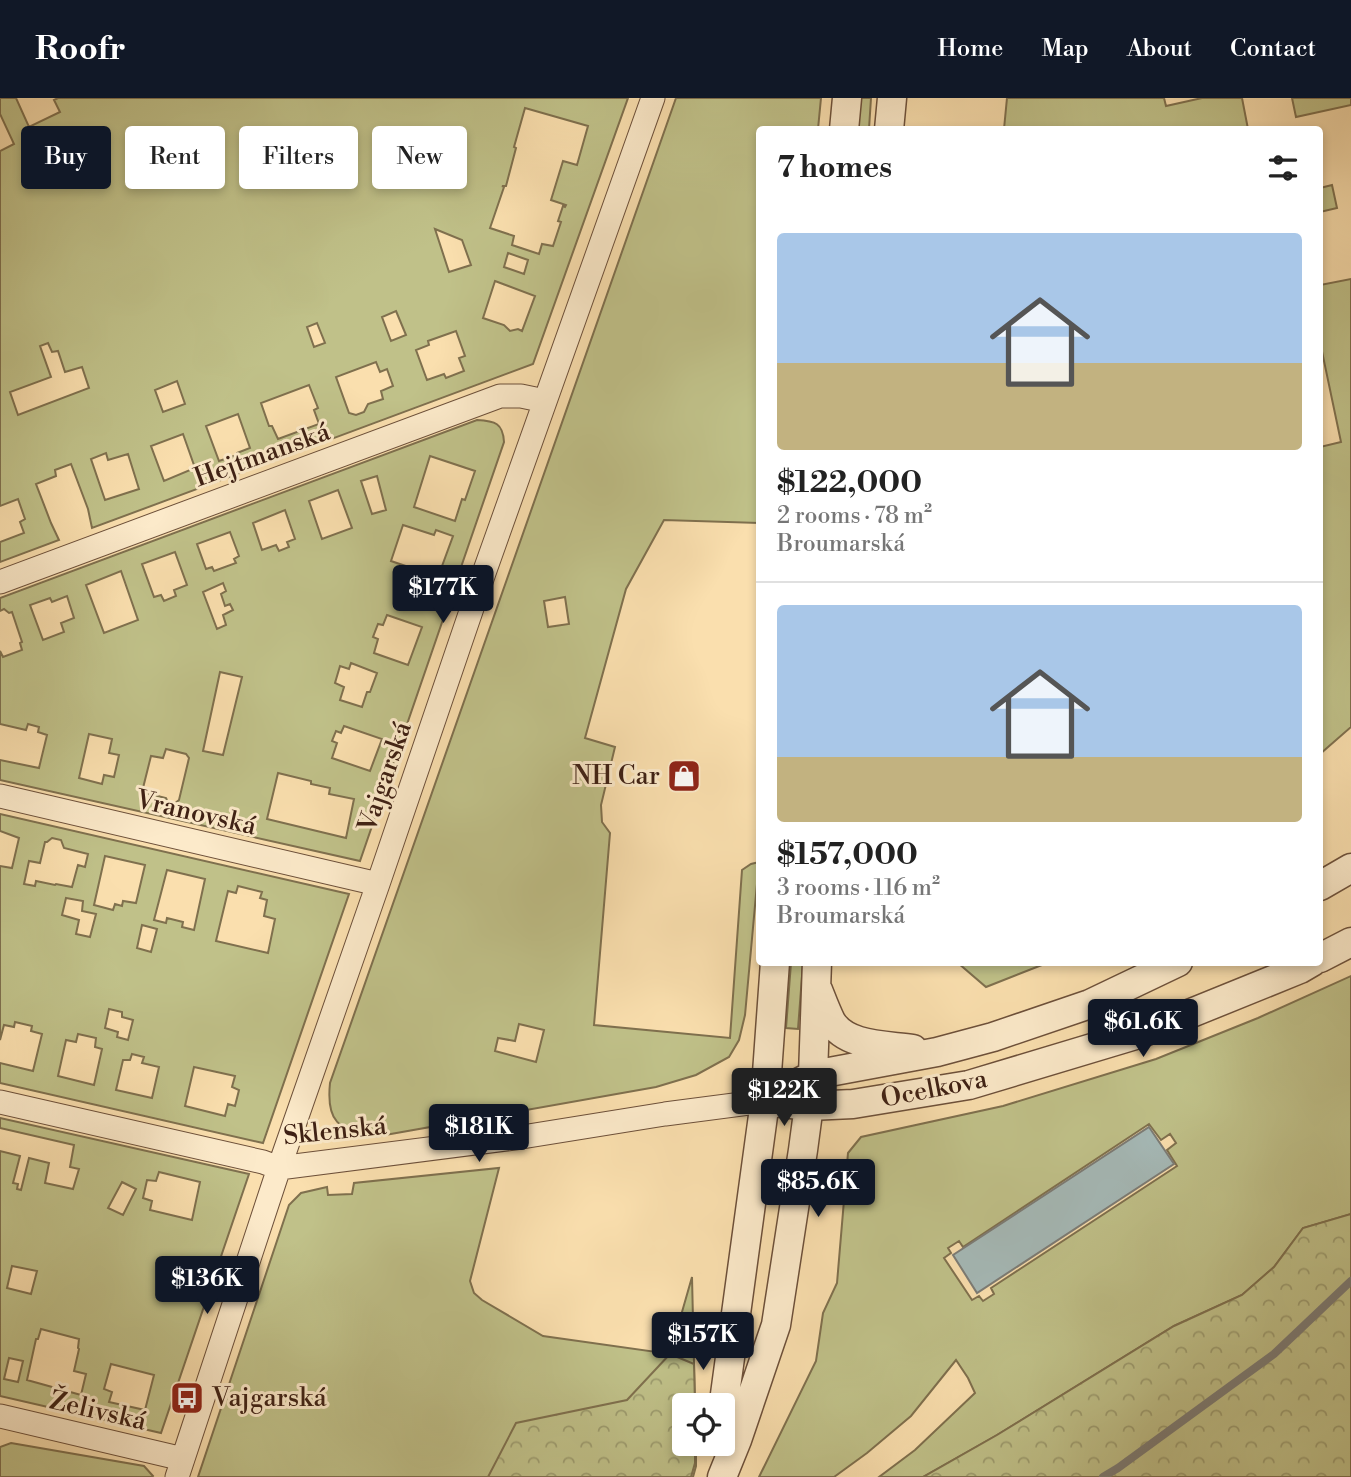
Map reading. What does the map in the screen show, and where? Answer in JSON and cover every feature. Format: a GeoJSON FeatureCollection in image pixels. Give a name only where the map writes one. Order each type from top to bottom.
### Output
{"type":"FeatureCollection","features":[{"type":"Feature","properties":{"kind":"street","name":"Vajgarská"},"geometry":{"type":"LineString","coordinates":[[180,1468],[279,1168],[484,573],[653,98]]}},
{"type":"Feature","properties":{"kind":"street"},"geometry":{"type":"LineString","coordinates":[[844,126],[847,98]]}},
{"type":"Feature","properties":{"kind":"street"},"geometry":{"type":"LineString","coordinates":[[889,126],[892,98]]}},
{"type":"Feature","properties":{"kind":"street","name":"Hejtmanská"},"geometry":{"type":"LineString","coordinates":[[0,582],[500,396],[521,396],[545,401]]}},
{"type":"Feature","properties":{"kind":"street","name":"Vranovská"},"geometry":{"type":"LineString","coordinates":[[0,796],[378,884]]}},
{"type":"Feature","properties":{"kind":"street"},"geometry":{"type":"LineString","coordinates":[[1323,884],[1351,868]]}},
{"type":"Feature","properties":{"kind":"street"},"geometry":{"type":"LineString","coordinates":[[1323,956],[1351,942]]}},
{"type":"Feature","properties":{"kind":"street"},"geometry":{"type":"LineString","coordinates":[[725,1393],[765,1101],[775,966]]}},
{"type":"Feature","properties":{"kind":"street","name":"Ocelkova"},"geometry":{"type":"LineString","coordinates":[[765,1101],[813,1075],[937,1052],[993,1037],[1090,1004],[1170,966]]}},
{"type":"Feature","properties":{"kind":"street","name":"Ocelkova"},"geometry":{"type":"LineString","coordinates":[[765,1101],[809,1106],[853,1104],[968,1085],[1142,1033],[1305,966]]}},
{"type":"Feature","properties":{"kind":"street"},"geometry":{"type":"LineString","coordinates":[[816,973],[832,1023],[850,1038],[937,1052]]}},
{"type":"Feature","properties":{"kind":"street"},"geometry":{"type":"LineString","coordinates":[[722,1477],[776,1325],[813,1075],[816,973]]}},
{"type":"Feature","properties":{"kind":"street","name":"Sklenská"},"geometry":{"type":"LineString","coordinates":[[0,1102],[263,1162],[279,1168],[522,1137],[765,1101]]}},
{"type":"Feature","properties":{"kind":"street","name":"Želivská"},"geometry":{"type":"LineString","coordinates":[[0,1416],[180,1468]]}},
{"type":"Feature","properties":{"kind":"street"},"geometry":{"type":"LineString","coordinates":[[714,1477],[717,1456]]}},
{"type":"Feature","properties":{"kind":"green space"},"geometry":{"type":"Polygon","coordinates":[[[0,98],[16,98],[29,126],[21,126],[21,189],[111,189],[111,126],[31,126],[60,112],[54,100],[628,98],[533,364],[92,528],[88,509],[71,464],[55,470],[56,476],[36,484],[59,540],[0,562],[0,542],[24,533],[20,522],[25,519],[18,499],[0,506],[0,151],[14,144],[0,114],[0,98]],[[525,108],[514,147],[516,148],[506,186],[502,186],[504,187],[490,228],[514,236],[512,245],[539,254],[542,244],[553,246],[561,222],[558,221],[563,206],[566,205],[551,200],[563,161],[577,165],[588,126],[525,108]],[[435,229],[449,272],[471,265],[462,240],[435,229]],[[508,253],[504,267],[524,274],[528,260],[508,253]],[[495,281],[483,318],[504,325],[510,331],[522,331],[535,296],[495,281]],[[396,311],[382,317],[391,341],[406,335],[396,311]],[[317,323],[307,327],[314,347],[325,343],[317,323]],[[456,331],[428,341],[429,345],[416,350],[427,380],[444,374],[446,378],[464,371],[459,358],[465,356],[456,331]],[[48,343],[40,346],[51,377],[10,392],[18,415],[89,388],[82,367],[65,372],[58,351],[52,352],[48,343]],[[376,362],[336,377],[349,413],[356,415],[364,412],[368,404],[383,399],[381,391],[393,386],[387,369],[380,372],[376,362]],[[177,381],[155,390],[163,412],[185,404],[177,381]],[[309,385],[261,403],[269,426],[272,426],[278,439],[319,424],[314,410],[318,408],[309,385]],[[238,414],[206,426],[219,461],[250,448],[238,414]],[[183,434],[151,446],[164,481],[195,468],[183,434]],[[106,453],[91,459],[105,500],[139,489],[128,454],[108,460],[106,453]]]}},
{"type":"Feature","properties":{"kind":"green space"},"geometry":{"type":"Polygon","coordinates":[[[676,98],[821,98],[818,126],[756,126],[756,523],[664,520],[626,589],[585,738],[615,747],[601,805],[602,822],[610,833],[594,1025],[730,1038],[742,870],[756,863],[756,895],[745,1015],[739,1040],[729,1057],[696,1075],[656,1087],[374,1137],[351,1131],[337,1122],[330,1107],[330,1083],[676,98]],[[565,597],[544,601],[548,627],[569,624],[565,597]],[[519,1024],[515,1041],[498,1038],[495,1051],[536,1062],[544,1030],[519,1024]]]}},
{"type":"Feature","properties":{"kind":"green space"},"geometry":{"type":"Polygon","coordinates":[[[859,98],[871,98],[869,126],[856,126],[859,98]]]}},
{"type":"Feature","properties":{"kind":"green space"},"geometry":{"type":"Polygon","coordinates":[[[1007,98],[1164,98],[1166,106],[1202,98],[1242,98],[1247,126],[1004,126],[1007,98]]]}},
{"type":"Feature","properties":{"kind":"green space"},"geometry":{"type":"Polygon","coordinates":[[[1292,98],[1351,98],[1351,105],[1296,117],[1292,98]]]}},
{"type":"Feature","properties":{"kind":"green space"},"geometry":{"type":"Polygon","coordinates":[[[1332,185],[1337,208],[1323,211],[1323,187],[1332,185]]]}},
{"type":"Feature","properties":{"kind":"green space"},"geometry":{"type":"Polygon","coordinates":[[[1351,279],[1351,727],[1323,751],[1323,446],[1341,442],[1323,356],[1323,284],[1351,279]]]}},
{"type":"Feature","properties":{"kind":"green space"},"geometry":{"type":"Polygon","coordinates":[[[477,420],[493,422],[502,431],[504,442],[360,861],[0,780],[0,760],[39,768],[47,735],[38,732],[39,727],[28,724],[26,730],[0,724],[0,651],[3,657],[22,650],[22,642],[12,612],[4,609],[0,611],[0,598],[477,420]],[[430,456],[414,507],[455,521],[462,499],[465,500],[475,471],[430,456]],[[377,476],[361,481],[372,514],[386,510],[377,476]],[[338,490],[309,501],[322,539],[352,528],[338,490]],[[285,510],[253,523],[262,550],[276,545],[279,551],[289,547],[287,542],[295,539],[285,510]],[[403,525],[391,561],[438,577],[453,536],[436,530],[434,535],[403,525]],[[230,532],[197,544],[206,569],[212,567],[214,571],[236,563],[234,559],[239,556],[230,532]],[[175,552],[142,564],[154,597],[161,595],[164,601],[176,596],[174,590],[187,585],[175,552]],[[121,571],[86,585],[104,633],[138,620],[121,571]],[[223,583],[203,592],[217,629],[226,625],[223,615],[233,610],[230,604],[225,606],[221,594],[226,591],[223,583]],[[67,596],[52,602],[50,598],[30,605],[43,640],[64,632],[61,623],[74,618],[67,596]],[[387,615],[383,625],[378,624],[373,637],[378,639],[374,653],[408,665],[422,627],[387,615]],[[351,663],[349,669],[340,666],[335,683],[344,687],[340,700],[362,707],[377,673],[351,663]],[[220,672],[203,751],[223,755],[242,677],[220,672]],[[344,726],[341,733],[336,731],[332,741],[337,743],[332,758],[370,771],[382,739],[344,726]],[[89,734],[79,778],[102,784],[104,775],[114,777],[119,755],[109,753],[112,739],[89,734]],[[166,749],[163,758],[151,756],[142,792],[166,798],[174,804],[179,800],[189,758],[186,754],[166,749]],[[278,773],[267,819],[346,838],[354,799],[329,794],[330,788],[278,773]]]}},
{"type":"Feature","properties":{"kind":"green space"},"geometry":{"type":"Polygon","coordinates":[[[0,814],[349,894],[263,1143],[0,1083],[0,1063],[33,1071],[42,1034],[31,1031],[32,1026],[15,1022],[14,1027],[4,1025],[0,1040],[0,866],[12,868],[19,838],[0,831],[0,814]],[[52,838],[45,842],[40,863],[29,861],[24,884],[35,886],[36,881],[72,887],[78,865],[85,867],[88,854],[64,848],[61,840],[52,838]],[[105,856],[94,905],[113,910],[115,904],[122,906],[123,901],[136,903],[145,865],[105,856]],[[167,870],[154,920],[166,923],[167,918],[183,922],[182,927],[194,930],[205,879],[167,870]],[[238,886],[236,893],[228,891],[216,941],[268,953],[275,919],[264,916],[267,900],[260,898],[262,892],[238,886]],[[66,898],[62,915],[79,920],[76,934],[90,937],[96,914],[82,911],[83,901],[66,898]],[[142,925],[137,948],[151,952],[157,929],[142,925]],[[109,1009],[105,1028],[118,1032],[117,1037],[128,1040],[133,1020],[122,1017],[122,1012],[109,1009]],[[78,1034],[76,1042],[66,1040],[58,1076],[94,1085],[102,1049],[95,1047],[96,1038],[78,1034]],[[132,1054],[130,1060],[123,1060],[116,1090],[152,1098],[159,1067],[142,1063],[144,1057],[132,1054]],[[194,1067],[185,1106],[225,1116],[228,1104],[235,1106],[239,1090],[232,1087],[235,1076],[194,1067]]]}},
{"type":"Feature","properties":{"kind":"green space"},"geometry":{"type":"Polygon","coordinates":[[[791,966],[803,966],[798,1029],[786,1028],[791,966]]]}},
{"type":"Feature","properties":{"kind":"green space"},"geometry":{"type":"Polygon","coordinates":[[[962,966],[1039,966],[986,987],[962,966]]]}},
{"type":"Feature","properties":{"kind":"green space"},"geometry":{"type":"Polygon","coordinates":[[[1351,976],[1351,1214],[1303,1228],[1274,1267],[1242,1295],[1174,1326],[997,1435],[923,1477],[879,1477],[915,1450],[975,1393],[956,1360],[911,1416],[834,1477],[759,1477],[816,1361],[823,1313],[837,1283],[848,1153],[861,1137],[1003,1106],[1156,1059],[1258,1018],[1351,976]],[[1149,1124],[963,1247],[959,1241],[948,1248],[951,1253],[944,1258],[972,1300],[979,1296],[983,1301],[994,1294],[991,1288],[1177,1166],[1167,1150],[1176,1143],[1170,1134],[1161,1140],[1149,1124]]]}},
{"type":"Feature","properties":{"kind":"green space"},"geometry":{"type":"Polygon","coordinates":[[[0,1118],[249,1174],[161,1433],[0,1396],[0,1151],[20,1156],[13,1183],[18,1184],[17,1189],[21,1190],[29,1158],[49,1163],[45,1183],[73,1189],[79,1169],[70,1167],[74,1145],[0,1128],[0,1118]],[[159,1172],[156,1181],[147,1180],[143,1198],[152,1201],[150,1210],[192,1220],[200,1182],[159,1172]],[[122,1182],[108,1208],[123,1215],[136,1189],[122,1182]],[[12,1266],[7,1288],[31,1294],[37,1271],[12,1266]],[[41,1329],[27,1380],[81,1395],[86,1374],[74,1371],[79,1339],[41,1329]],[[9,1358],[4,1379],[18,1382],[23,1361],[9,1358]],[[111,1364],[104,1389],[112,1392],[109,1402],[145,1410],[154,1375],[111,1364]]]}},
{"type":"Feature","properties":{"kind":"green space"},"geometry":{"type":"Polygon","coordinates":[[[499,1168],[470,1281],[474,1293],[482,1300],[543,1336],[670,1354],[692,1277],[695,1393],[672,1393],[672,1456],[696,1456],[693,1477],[198,1477],[289,1205],[301,1193],[327,1187],[328,1195],[352,1194],[354,1183],[499,1168]]]}},
{"type":"Feature","properties":{"kind":"green space"},"geometry":{"type":"Polygon","coordinates":[[[1351,1214],[1351,1477],[923,1477],[997,1435],[1174,1326],[1242,1295],[1274,1267],[1303,1228],[1351,1214]]]}},
{"type":"Feature","properties":{"kind":"green space"},"geometry":{"type":"Polygon","coordinates":[[[670,1354],[694,1364],[695,1393],[672,1393],[672,1456],[695,1456],[691,1477],[488,1477],[516,1423],[627,1400],[670,1354]]]}},
{"type":"Feature","properties":{"kind":"green space"},"geometry":{"type":"Polygon","coordinates":[[[11,1443],[144,1466],[153,1476],[0,1477],[0,1447],[11,1443]]]}},
{"type":"Feature","properties":{"kind":"shaded area"},"geometry":{"type":"Polygon","coordinates":[[[1149,1127],[1174,1164],[977,1293],[953,1255],[1149,1127]]]}},
{"type":"Feature","properties":{"kind":"waterway"},"geometry":{"type":"LineString","coordinates":[[1103,1477],[1274,1354],[1351,1281]]}},
{"type":"Feature","properties":{"kind":"place","name":"NH Car"},"geometry":{"type":"Point","coordinates":[684,776]}},
{"type":"Feature","properties":{"kind":"place","name":"Vajgarská"},"geometry":{"type":"Point","coordinates":[187,1398]}}]}
